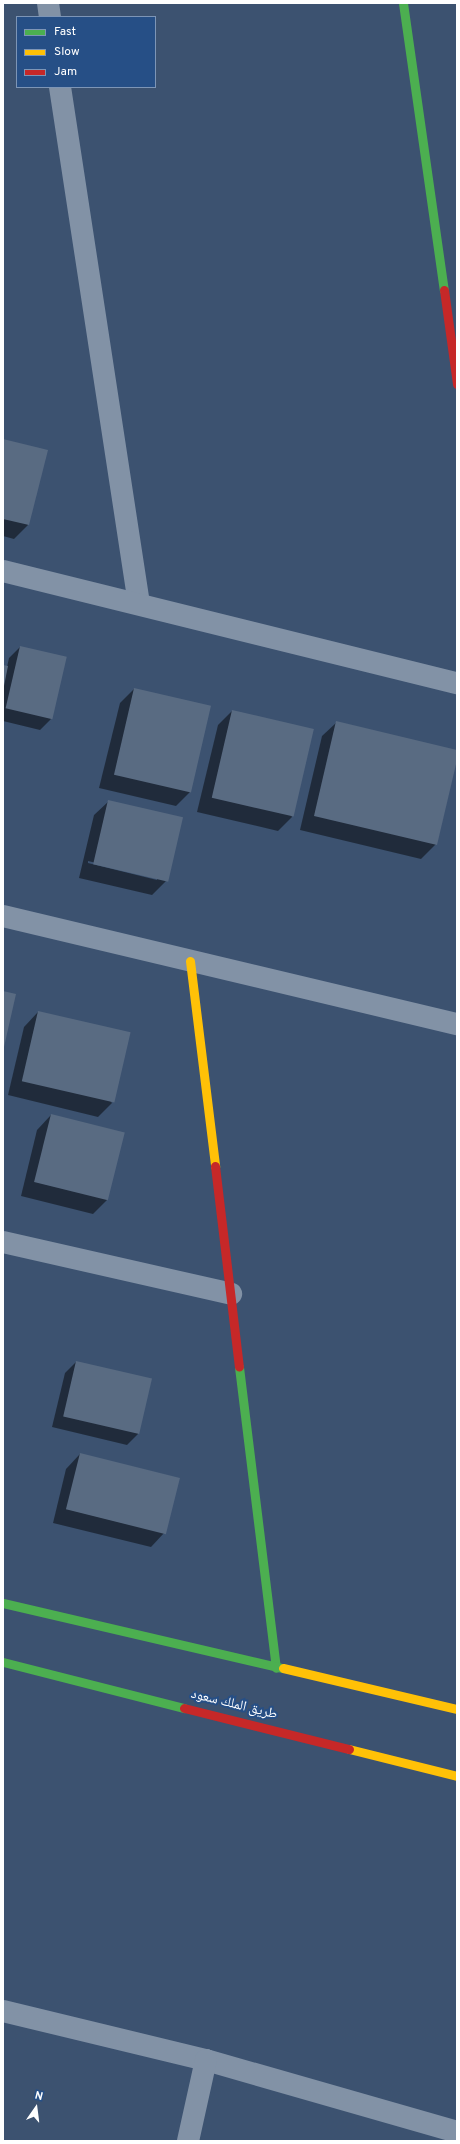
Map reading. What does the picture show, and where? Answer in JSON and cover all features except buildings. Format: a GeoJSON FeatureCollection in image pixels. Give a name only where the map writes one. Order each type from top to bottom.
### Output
{"type":"FeatureCollection","features":[{"type":"Feature","properties":{"kind":"street"},"geometry":{"type":"LineString","coordinates":[[48,3],[50,16]]}},
{"type":"Feature","properties":{"kind":"street"},"geometry":{"type":"LineString","coordinates":[[403,3],[457,384]]}},
{"type":"Feature","properties":{"kind":"street"},"geometry":{"type":"LineString","coordinates":[[60,88],[139,604]]}},
{"type":"Feature","properties":{"kind":"street"},"geometry":{"type":"LineString","coordinates":[[3,571],[457,683]]}},
{"type":"Feature","properties":{"kind":"street"},"geometry":{"type":"LineString","coordinates":[[3,916],[457,1024]]}},
{"type":"Feature","properties":{"kind":"street"},"geometry":{"type":"LineString","coordinates":[[190,961],[276,1668]]}},
{"type":"Feature","properties":{"kind":"street"},"geometry":{"type":"LineString","coordinates":[[3,1242],[231,1294]]}},
{"type":"Feature","properties":{"kind":"street"},"geometry":{"type":"LineString","coordinates":[[3,1603],[276,1668],[457,1709]]}},
{"type":"Feature","properties":{"kind":"street","name":"طريق الملك سعود"},"geometry":{"type":"LineString","coordinates":[[3,1662],[457,1776]]}},
{"type":"Feature","properties":{"kind":"street"},"geometry":{"type":"LineString","coordinates":[[3,2011],[206,2060],[457,2132]]}},
{"type":"Feature","properties":{"kind":"street"},"geometry":{"type":"LineString","coordinates":[[188,2141],[206,2060]]}},
{"type":"Feature","properties":{"kind":"traffic: fast"},"geometry":{"type":"LineString","coordinates":[[403,3],[444,290]]}},
{"type":"Feature","properties":{"kind":"traffic: fast"},"geometry":{"type":"LineString","coordinates":[[239,1367],[276,1668]]}},
{"type":"Feature","properties":{"kind":"traffic: fast"},"geometry":{"type":"LineString","coordinates":[[3,1603],[283,1668]]}},
{"type":"Feature","properties":{"kind":"traffic: fast"},"geometry":{"type":"LineString","coordinates":[[3,1662],[184,1708]]}},
{"type":"Feature","properties":{"kind":"traffic: slow"},"geometry":{"type":"LineString","coordinates":[[190,961],[215,1166]]}},
{"type":"Feature","properties":{"kind":"traffic: slow"},"geometry":{"type":"LineString","coordinates":[[283,1668],[457,1709]]}},
{"type":"Feature","properties":{"kind":"traffic: slow"},"geometry":{"type":"LineString","coordinates":[[349,1749],[457,1776]]}},
{"type":"Feature","properties":{"kind":"traffic: jam"},"geometry":{"type":"LineString","coordinates":[[444,290],[457,384]]}},
{"type":"Feature","properties":{"kind":"traffic: jam"},"geometry":{"type":"LineString","coordinates":[[215,1166],[239,1367]]}},
{"type":"Feature","properties":{"kind":"traffic: jam"},"geometry":{"type":"LineString","coordinates":[[184,1708],[349,1749]]}}]}
